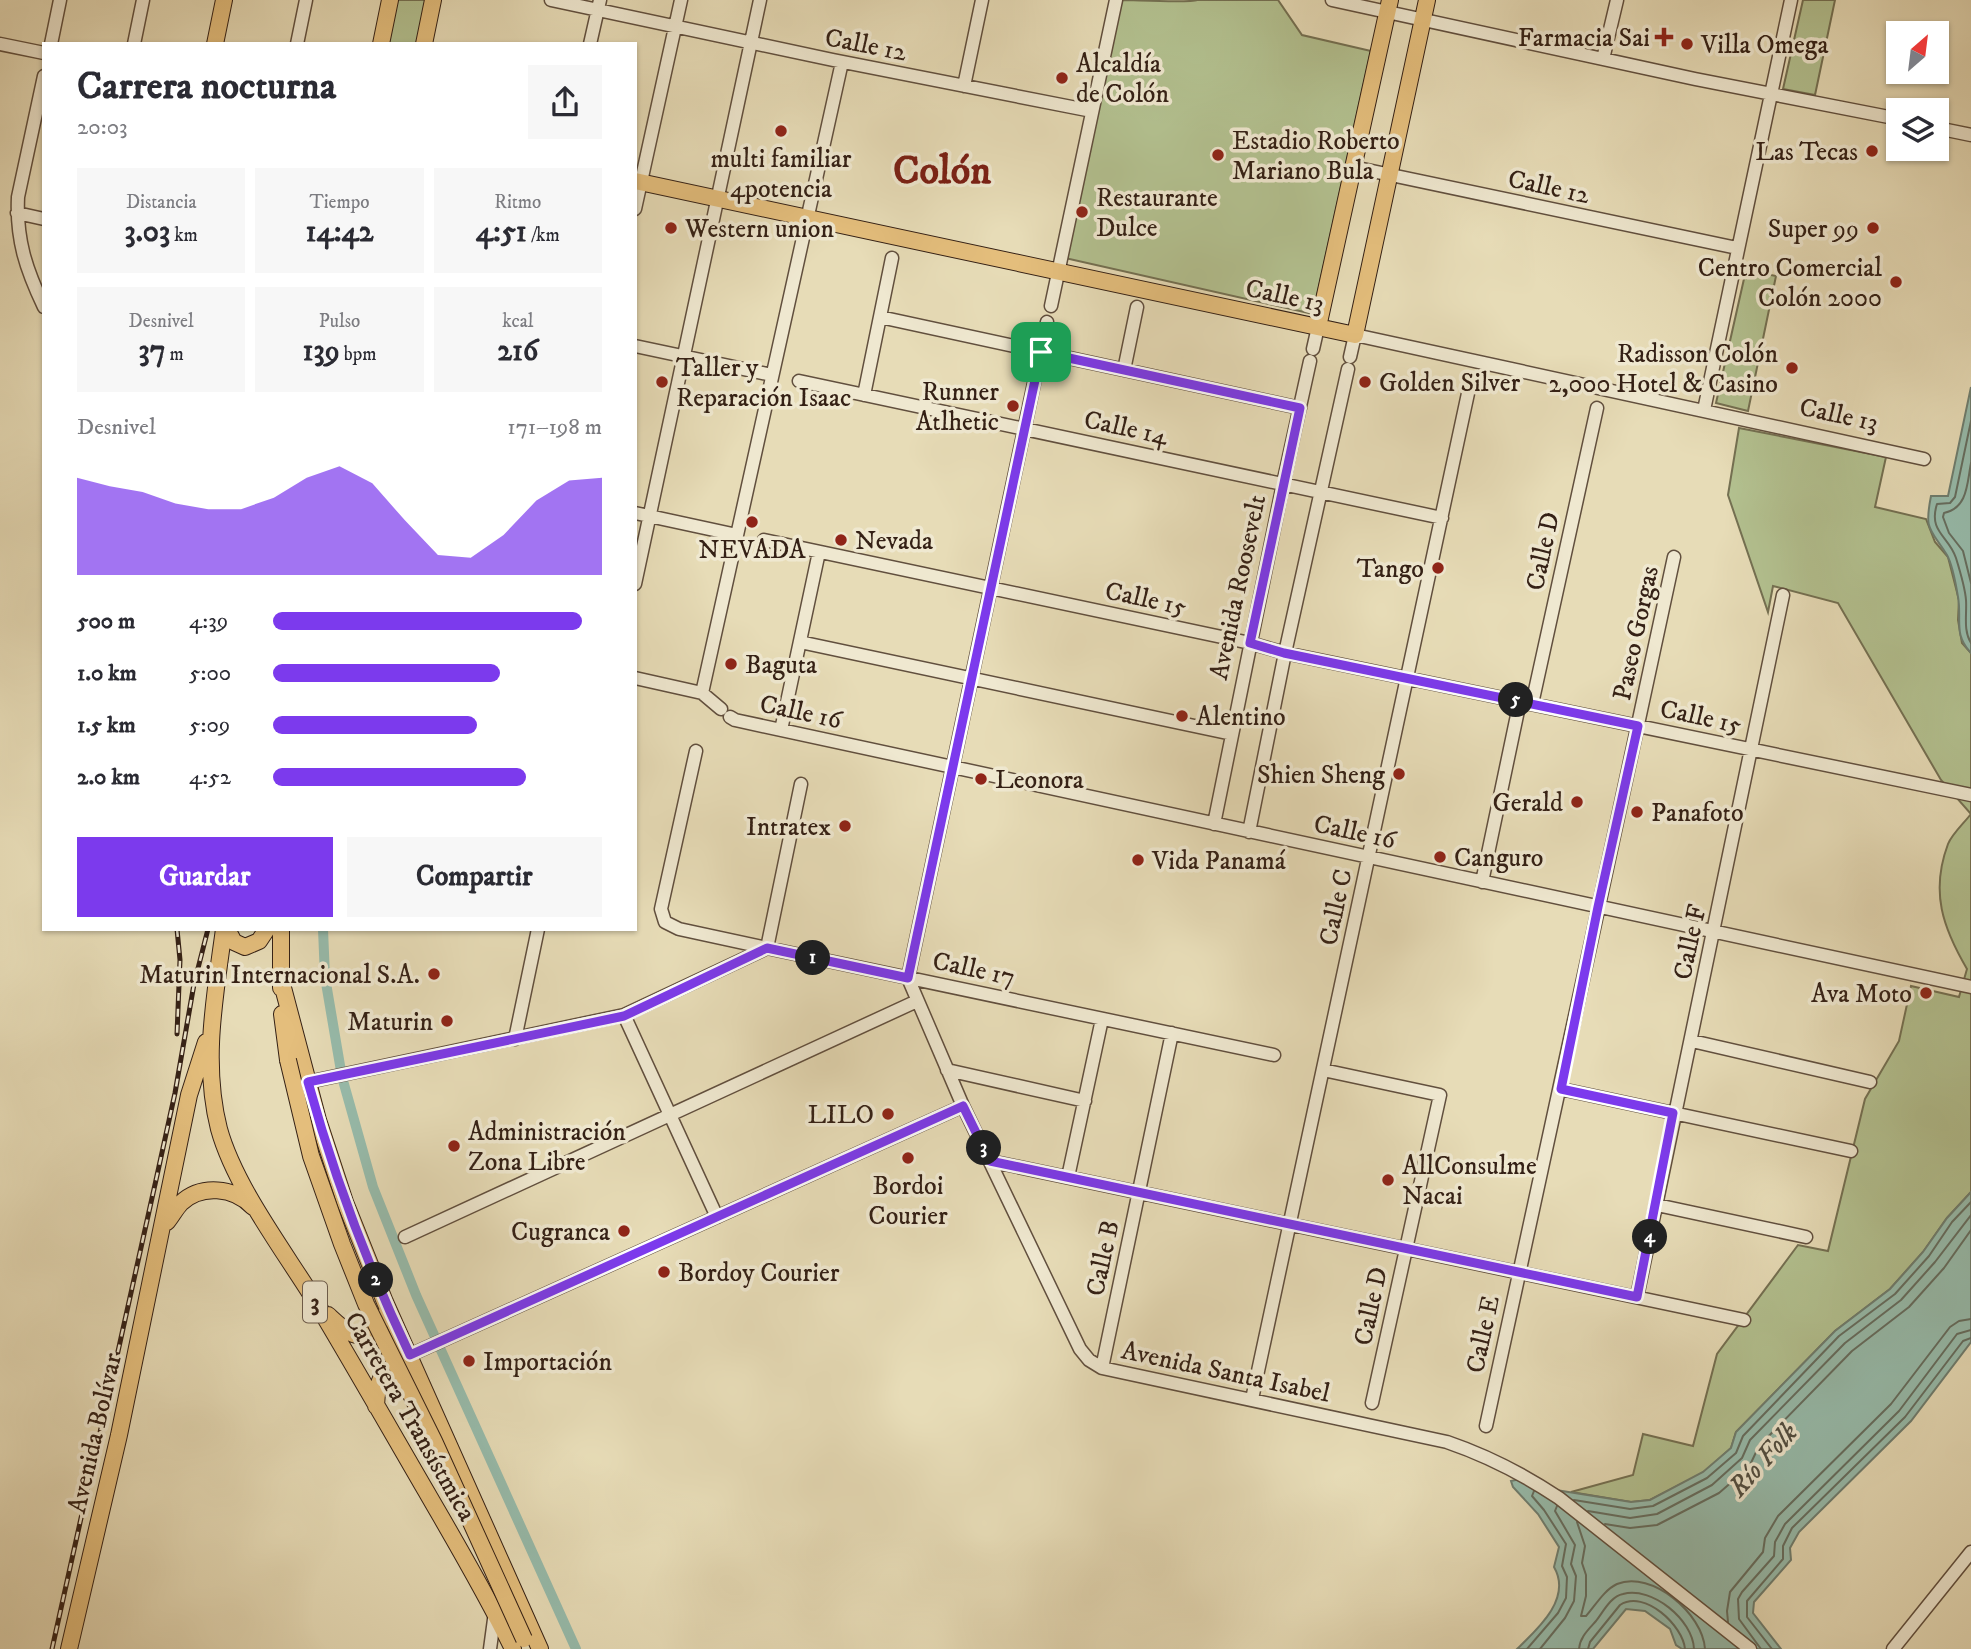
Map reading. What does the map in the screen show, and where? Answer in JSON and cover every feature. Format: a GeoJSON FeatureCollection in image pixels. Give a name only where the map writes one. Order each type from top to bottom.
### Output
{"type":"FeatureCollection","features":[{"type":"Feature","properties":{"kind":"main road"},"geometry":{"type":"LineString","coordinates":[[215,42],[224,0]]}},
{"type":"Feature","properties":{"kind":"main road"},"geometry":{"type":"LineString","coordinates":[[381,42],[390,0]]}},
{"type":"Feature","properties":{"kind":"main road"},"geometry":{"type":"LineString","coordinates":[[424,42],[433,0]]}},
{"type":"Feature","properties":{"kind":"main road"},"geometry":{"type":"LineString","coordinates":[[1355,335],[1427,0]]}},
{"type":"Feature","properties":{"kind":"main road","name":"Avenida Roosevelt"},"geometry":{"type":"LineString","coordinates":[[1318,327],[1388,6]]}},
{"type":"Feature","properties":{"kind":"main road","name":"Calle 13"},"geometry":{"type":"LineString","coordinates":[[638,181],[1355,335]]}},
{"type":"Feature","properties":{"kind":"main road","name":"Carretera Transístmica"},"geometry":{"type":"LineString","coordinates":[[225,931],[209,1056],[220,1131],[238,1174],[260,1214],[317,1304],[495,1611],[522,1646]]}},
{"type":"Feature","properties":{"kind":"main road"},"geometry":{"type":"LineString","coordinates":[[226,931],[234,942],[245,947],[259,942],[266,931]]}},
{"type":"Feature","properties":{"kind":"main road","name":"Carretera Transístmica"},"geometry":{"type":"LineString","coordinates":[[281,931],[282,1021],[288,1060],[311,1156],[361,1292],[434,1441],[522,1646]]}},
{"type":"Feature","properties":{"kind":"main road"},"geometry":{"type":"LineString","coordinates":[[281,980],[316,1081],[331,1165],[385,1302],[540,1649]]}},
{"type":"Feature","properties":{"kind":"main road","name":"Avenida Bolívar"},"geometry":{"type":"LineString","coordinates":[[69,1649],[120,1435],[190,1095],[198,1062],[210,1033]]}},
{"type":"Feature","properties":{"kind":"main road","name":"Avenida Bolívar"},"geometry":{"type":"LineString","coordinates":[[164,1227],[180,1204],[193,1195],[217,1189],[231,1192],[246,1200],[260,1214]]}},
{"type":"Feature","properties":{"kind":"main road"},"geometry":{"type":"LineString","coordinates":[[317,1304],[341,1327],[353,1335],[365,1337],[378,1328],[385,1302]]}},
{"type":"Feature","properties":{"kind":"main road"},"geometry":{"type":"LineString","coordinates":[[376,1407],[380,1378],[394,1362],[410,1355]]}},
{"type":"Feature","properties":{"kind":"street"},"geometry":{"type":"LineString","coordinates":[[51,42],[60,0]]}},
{"type":"Feature","properties":{"kind":"street"},"geometry":{"type":"LineString","coordinates":[[134,42],[143,0]]}},
{"type":"Feature","properties":{"kind":"street"},"geometry":{"type":"LineString","coordinates":[[297,42],[306,0]]}},
{"type":"Feature","properties":{"kind":"street","name":"Calle 12"},"geometry":{"type":"LineString","coordinates":[[551,0],[599,5],[675,27],[1092,111]]}},
{"type":"Feature","properties":{"kind":"street"},"geometry":{"type":"LineString","coordinates":[[638,181],[681,0]]}},
{"type":"Feature","properties":{"kind":"street"},"geometry":{"type":"LineString","coordinates":[[637,575],[760,0]]}},
{"type":"Feature","properties":{"kind":"street"},"geometry":{"type":"LineString","coordinates":[[964,86],[982,0]]}},
{"type":"Feature","properties":{"kind":"street"},"geometry":{"type":"LineString","coordinates":[[1051,306],[1115,0]]}},
{"type":"Feature","properties":{"kind":"street"},"geometry":{"type":"LineString","coordinates":[[1332,0],[1388,6],[1423,20],[1886,116]]}},
{"type":"Feature","properties":{"kind":"street"},"geometry":{"type":"LineString","coordinates":[[1604,59],[1617,0]]}},
{"type":"Feature","properties":{"kind":"street"},"geometry":{"type":"LineString","coordinates":[[1704,410],[1791,0]]}},
{"type":"Feature","properties":{"kind":"street"},"geometry":{"type":"LineString","coordinates":[[590,42],[599,5]]}},
{"type":"Feature","properties":{"kind":"street"},"geometry":{"type":"LineString","coordinates":[[0,44],[42,53]]}},
{"type":"Feature","properties":{"kind":"street"},"geometry":{"type":"LineString","coordinates":[[702,693],[842,62]]}},
{"type":"Feature","properties":{"kind":"street"},"geometry":{"type":"LineString","coordinates":[[42,85],[17,213],[22,256],[42,302]]}},
{"type":"Feature","properties":{"kind":"street"},"geometry":{"type":"LineString","coordinates":[[1949,130],[1971,135]]}},
{"type":"Feature","properties":{"kind":"street","name":"Calle 12"},"geometry":{"type":"LineString","coordinates":[[1353,167],[1737,248]]}},
{"type":"Feature","properties":{"kind":"street"},"geometry":{"type":"LineString","coordinates":[[17,213],[42,219]]}},
{"type":"Feature","properties":{"kind":"street"},"geometry":{"type":"LineString","coordinates":[[864,395],[892,258]]}},
{"type":"Feature","properties":{"kind":"street"},"geometry":{"type":"LineString","coordinates":[[1124,370],[1137,307]]}},
{"type":"Feature","properties":{"kind":"street"},"geometry":{"type":"LineString","coordinates":[[880,317],[1300,408]]}},
{"type":"Feature","properties":{"kind":"street"},"geometry":{"type":"LineString","coordinates":[[908,978],[1047,322]]}},
{"type":"Feature","properties":{"kind":"street","name":"Avenida Roosevelt"},"geometry":{"type":"LineString","coordinates":[[1214,824],[1283,484],[1318,327]]}},
{"type":"Feature","properties":{"kind":"street"},"geometry":{"type":"LineString","coordinates":[[1249,832],[1284,653],[1355,335]]}},
{"type":"Feature","properties":{"kind":"street","name":"Calle 13"},"geometry":{"type":"LineString","coordinates":[[1355,335],[1472,372],[1599,398],[1704,410],[1924,459]]}},
{"type":"Feature","properties":{"kind":"street"},"geometry":{"type":"LineString","coordinates":[[637,346],[772,375]]}},
{"type":"Feature","properties":{"kind":"street","name":"Calle C"},"geometry":{"type":"LineString","coordinates":[[1252,1399],[1472,372]]}},
{"type":"Feature","properties":{"kind":"street","name":"Calle 14"},"geometry":{"type":"LineString","coordinates":[[799,381],[1442,518]]}},
{"type":"Feature","properties":{"kind":"street","name":"Calle D"},"geometry":{"type":"LineString","coordinates":[[1482,882],[1599,398]]}},
{"type":"Feature","properties":{"kind":"street"},"geometry":{"type":"LineString","coordinates":[[637,513],[737,535]]}},
{"type":"Feature","properties":{"kind":"street","name":"Calle 15"},"geometry":{"type":"LineString","coordinates":[[764,540],[1250,643],[1284,653],[1971,794]]}},
{"type":"Feature","properties":{"kind":"street"},"geometry":{"type":"LineString","coordinates":[[781,730],[819,552]]}},
{"type":"Feature","properties":{"kind":"street","name":"Paseo Gorgas"},"geometry":{"type":"LineString","coordinates":[[1561,1089],[1674,557]]}},
{"type":"Feature","properties":{"kind":"street","name":"Calle F"},"geometry":{"type":"LineString","coordinates":[[1637,1297],[1673,1113],[1692,1041],[1783,595]]}},
{"type":"Feature","properties":{"kind":"street"},"geometry":{"type":"LineString","coordinates":[[800,642],[1232,734]]}},
{"type":"Feature","properties":{"kind":"street","name":"Calle 16"},"geometry":{"type":"LineString","coordinates":[[637,678],[702,693],[734,720],[1971,987]]}},
{"type":"Feature","properties":{"kind":"street","name":"Calle 17"},"geometry":{"type":"LineString","coordinates":[[696,751],[661,909],[665,922],[679,929],[1274,1055]]}},
{"type":"Feature","properties":{"kind":"street"},"geometry":{"type":"LineString","coordinates":[[316,1081],[624,1016],[767,948],[801,784]]}},
{"type":"Feature","properties":{"kind":"street"},"geometry":{"type":"LineString","coordinates":[[515,1039],[538,931]]}},
{"type":"Feature","properties":{"kind":"street","name":"Avenida Santa Isabel"},"geometry":{"type":"LineString","coordinates":[[908,978],[963,1106],[1080,1349],[1089,1360],[1102,1368],[1447,1442],[1493,1459],[1559,1498],[1751,1649]]}},
{"type":"Feature","properties":{"kind":"street"},"geometry":{"type":"LineString","coordinates":[[405,1237],[917,1001]]}},
{"type":"Feature","properties":{"kind":"street"},"geometry":{"type":"LineString","coordinates":[[624,1016],[717,1217]]}},
{"type":"Feature","properties":{"kind":"street"},"geometry":{"type":"LineString","coordinates":[[1068,1177],[1102,1019]]}},
{"type":"Feature","properties":{"kind":"street","name":"Calle B"},"geometry":{"type":"LineString","coordinates":[[1102,1368],[1172,1033]]}},
{"type":"Feature","properties":{"kind":"street"},"geometry":{"type":"LineString","coordinates":[[1692,1041],[1870,1082]]}},
{"type":"Feature","properties":{"kind":"street"},"geometry":{"type":"LineString","coordinates":[[947,1070],[1085,1101]]}},
{"type":"Feature","properties":{"kind":"street","name":"Calle D"},"geometry":{"type":"LineString","coordinates":[[1323,1070],[1440,1095],[1372,1403]]}},
{"type":"Feature","properties":{"kind":"street"},"geometry":{"type":"LineString","coordinates":[[1561,1089],[1851,1151]]}},
{"type":"Feature","properties":{"kind":"street","name":"Calle E"},"geometry":{"type":"LineString","coordinates":[[1486,1426],[1561,1089]]}},
{"type":"Feature","properties":{"kind":"street"},"geometry":{"type":"LineString","coordinates":[[410,1355],[963,1106]]}},
{"type":"Feature","properties":{"kind":"street"},"geometry":{"type":"LineString","coordinates":[[990,1161],[1744,1320]]}},
{"type":"Feature","properties":{"kind":"street"},"geometry":{"type":"LineString","coordinates":[[1657,1205],[1806,1237]]}},
{"type":"Feature","properties":{"kind":"street"},"geometry":{"type":"LineString","coordinates":[[1893,1649],[1970,1557]]}},
{"type":"Feature","properties":{"kind":"street"},"geometry":{"type":"LineString","coordinates":[[489,1649],[495,1611]]}},
{"type":"Feature","properties":{"kind":"shaded area"},"geometry":{"type":"Polygon","coordinates":[[[395,0],[428,0],[419,42],[386,42],[395,0]]]}},
{"type":"Feature","properties":{"kind":"shaded area","name":"Estadio Roberto Mariano Bula"},"geometry":{"type":"Polygon","coordinates":[[[1122,0],[1278,0],[1302,35],[1371,51],[1313,314],[1065,258],[1122,0]]]}},
{"type":"Feature","properties":{"kind":"shaded area"},"geometry":{"type":"Polygon","coordinates":[[[1803,0],[1835,0],[1815,95],[1783,89],[1803,0]]]}},
{"type":"Feature","properties":{"kind":"shaded area"},"geometry":{"type":"Polygon","coordinates":[[[1746,270],[1776,276],[1748,411],[1716,403],[1746,270]]]}},
{"type":"Feature","properties":{"kind":"shaded area"},"geometry":{"type":"Polygon","coordinates":[[[1739,428],[1886,457],[1875,507],[1926,519],[1935,542],[1948,557],[1959,600],[1958,620],[1962,643],[1971,653],[1971,814],[1941,780],[1838,603],[1773,586],[1768,612],[1728,495],[1739,428]]]}},
{"type":"Feature","properties":{"kind":"shaded area"},"geometry":{"type":"Polygon","coordinates":[[[1971,814],[1971,1192],[1890,1289],[1835,1331],[1736,1432],[1731,1448],[1703,1473],[1650,1500],[1631,1502],[1571,1492],[1633,1475],[1643,1434],[1693,1446],[1717,1354],[1798,1245],[1828,1251],[1865,1099],[1899,1041],[1911,986],[1959,997],[1967,969],[1946,924],[1940,878],[1948,844],[1971,814]]]}},
{"type":"Feature","properties":{"kind":"water"},"geometry":{"type":"Polygon","coordinates":[[[1971,387],[1971,653],[1960,633],[1958,597],[1951,565],[1930,528],[1928,516],[1931,496],[1948,496],[1971,387]]]}},
{"type":"Feature","properties":{"kind":"water","name":"Río Folk"},"geometry":{"type":"Polygon","coordinates":[[[1971,1192],[1971,1342],[1911,1421],[1799,1532],[1790,1548],[1791,1560],[1754,1602],[1753,1613],[1781,1649],[1682,1649],[1676,1645],[1670,1629],[1645,1611],[1626,1609],[1593,1649],[1517,1649],[1535,1632],[1556,1601],[1559,1590],[1554,1567],[1559,1547],[1538,1514],[1513,1487],[1511,1481],[1520,1479],[1556,1490],[1631,1502],[1650,1500],[1703,1472],[1731,1448],[1736,1432],[1835,1331],[1890,1289],[1971,1192]]]}},
{"type":"Feature","properties":{"kind":"waterway"},"geometry":{"type":"LineString","coordinates":[[323,931],[325,977],[342,1077],[373,1187],[416,1295],[576,1649]]}},
{"type":"Feature","properties":{"kind":"railway"},"geometry":{"type":"LineString","coordinates":[[177,931],[180,960],[177,1034]]}},
{"type":"Feature","properties":{"kind":"railway"},"geometry":{"type":"LineString","coordinates":[[52,1649],[175,1093],[194,984],[207,931]]}},
{"type":"Feature","properties":{"kind":"place","name":"Farmacia Sai"},"geometry":{"type":"Point","coordinates":[1664,37]}},
{"type":"Feature","properties":{"kind":"place","name":"Villa Omega"},"geometry":{"type":"Point","coordinates":[1687,44]}},
{"type":"Feature","properties":{"kind":"place","name":"Alcaldía de Colón"},"geometry":{"type":"Point","coordinates":[1062,78]}},
{"type":"Feature","properties":{"kind":"place","name":"multi familiar 4potencia"},"geometry":{"type":"Point","coordinates":[781,131]}},
{"type":"Feature","properties":{"kind":"place","name":"Las Tecas"},"geometry":{"type":"Point","coordinates":[1872,151]}},
{"type":"Feature","properties":{"kind":"place","name":"Estadio Roberto Mariano Bula"},"geometry":{"type":"Point","coordinates":[1218,155]}},
{"type":"Feature","properties":{"kind":"place","name":"Restaurante Dulce"},"geometry":{"type":"Point","coordinates":[1082,212]}},
{"type":"Feature","properties":{"kind":"place","name":"Western union"},"geometry":{"type":"Point","coordinates":[671,228]}},
{"type":"Feature","properties":{"kind":"place","name":"Super 99"},"geometry":{"type":"Point","coordinates":[1873,228]}},
{"type":"Feature","properties":{"kind":"place","name":"Centro Comercial Colón 2000"},"geometry":{"type":"Point","coordinates":[1896,282]}},
{"type":"Feature","properties":{"kind":"place","name":"Radisson Colón 2,000 Hotel & Casino"},"geometry":{"type":"Point","coordinates":[1792,368]}},
{"type":"Feature","properties":{"kind":"place","name":"Taller y Reparación Isaac"},"geometry":{"type":"Point","coordinates":[662,382]}},
{"type":"Feature","properties":{"kind":"place","name":"Golden Silver"},"geometry":{"type":"Point","coordinates":[1365,382]}},
{"type":"Feature","properties":{"kind":"place","name":"Runner Atlhetic"},"geometry":{"type":"Point","coordinates":[1013,406]}},
{"type":"Feature","properties":{"kind":"place","name":"NEVADA"},"geometry":{"type":"Point","coordinates":[752,522]}},
{"type":"Feature","properties":{"kind":"place","name":"Nevada"},"geometry":{"type":"Point","coordinates":[841,540]}},
{"type":"Feature","properties":{"kind":"place","name":"Tango"},"geometry":{"type":"Point","coordinates":[1438,568]}},
{"type":"Feature","properties":{"kind":"place","name":"Baguta"},"geometry":{"type":"Point","coordinates":[731,664]}},
{"type":"Feature","properties":{"kind":"place","name":"Alentino"},"geometry":{"type":"Point","coordinates":[1182,716]}},
{"type":"Feature","properties":{"kind":"place","name":"Shien Sheng"},"geometry":{"type":"Point","coordinates":[1399,774]}},
{"type":"Feature","properties":{"kind":"place","name":"Leonora"},"geometry":{"type":"Point","coordinates":[981,779]}},
{"type":"Feature","properties":{"kind":"place","name":"Gerald"},"geometry":{"type":"Point","coordinates":[1577,802]}},
{"type":"Feature","properties":{"kind":"place","name":"Panafoto"},"geometry":{"type":"Point","coordinates":[1637,812]}},
{"type":"Feature","properties":{"kind":"place","name":"Intratex"},"geometry":{"type":"Point","coordinates":[845,826]}},
{"type":"Feature","properties":{"kind":"place","name":"Canguro"},"geometry":{"type":"Point","coordinates":[1440,857]}},
{"type":"Feature","properties":{"kind":"place","name":"Vida Panamá"},"geometry":{"type":"Point","coordinates":[1138,860]}},
{"type":"Feature","properties":{"kind":"place","name":"Maturin Internacional S.A."},"geometry":{"type":"Point","coordinates":[434,974]}},
{"type":"Feature","properties":{"kind":"place","name":"Ava Moto"},"geometry":{"type":"Point","coordinates":[1926,993]}},
{"type":"Feature","properties":{"kind":"place","name":"Maturin"},"geometry":{"type":"Point","coordinates":[447,1021]}},
{"type":"Feature","properties":{"kind":"place","name":"LILO"},"geometry":{"type":"Point","coordinates":[888,1114]}},
{"type":"Feature","properties":{"kind":"place","name":"Administración Zona Libre"},"geometry":{"type":"Point","coordinates":[454,1146]}},
{"type":"Feature","properties":{"kind":"place","name":"Bordoi Courier"},"geometry":{"type":"Point","coordinates":[908,1158]}},
{"type":"Feature","properties":{"kind":"place","name":"AllConsulme Nacai"},"geometry":{"type":"Point","coordinates":[1388,1180]}},
{"type":"Feature","properties":{"kind":"place","name":"Cugranca"},"geometry":{"type":"Point","coordinates":[624,1231]}},
{"type":"Feature","properties":{"kind":"place","name":"Bordoy Courier"},"geometry":{"type":"Point","coordinates":[664,1272]}},
{"type":"Feature","properties":{"kind":"place","name":"Importación"},"geometry":{"type":"Point","coordinates":[469,1361]}},
{"type":"Feature","properties":{"kind":"district","name":"Colón"},"geometry":{"type":"Point","coordinates":[942,169]}},
{"type":"Feature","properties":{"kind":"route"},"geometry":{"type":"LineString","coordinates":[[1041,352],[1300,408],[1250,643],[1284,653],[1638,726],[1561,1089],[1673,1113],[1637,1297],[990,1161],[963,1106],[410,1355],[385,1302],[331,1165],[308,1082],[624,1016],[767,948],[908,978],[1041,352]]}}]}
